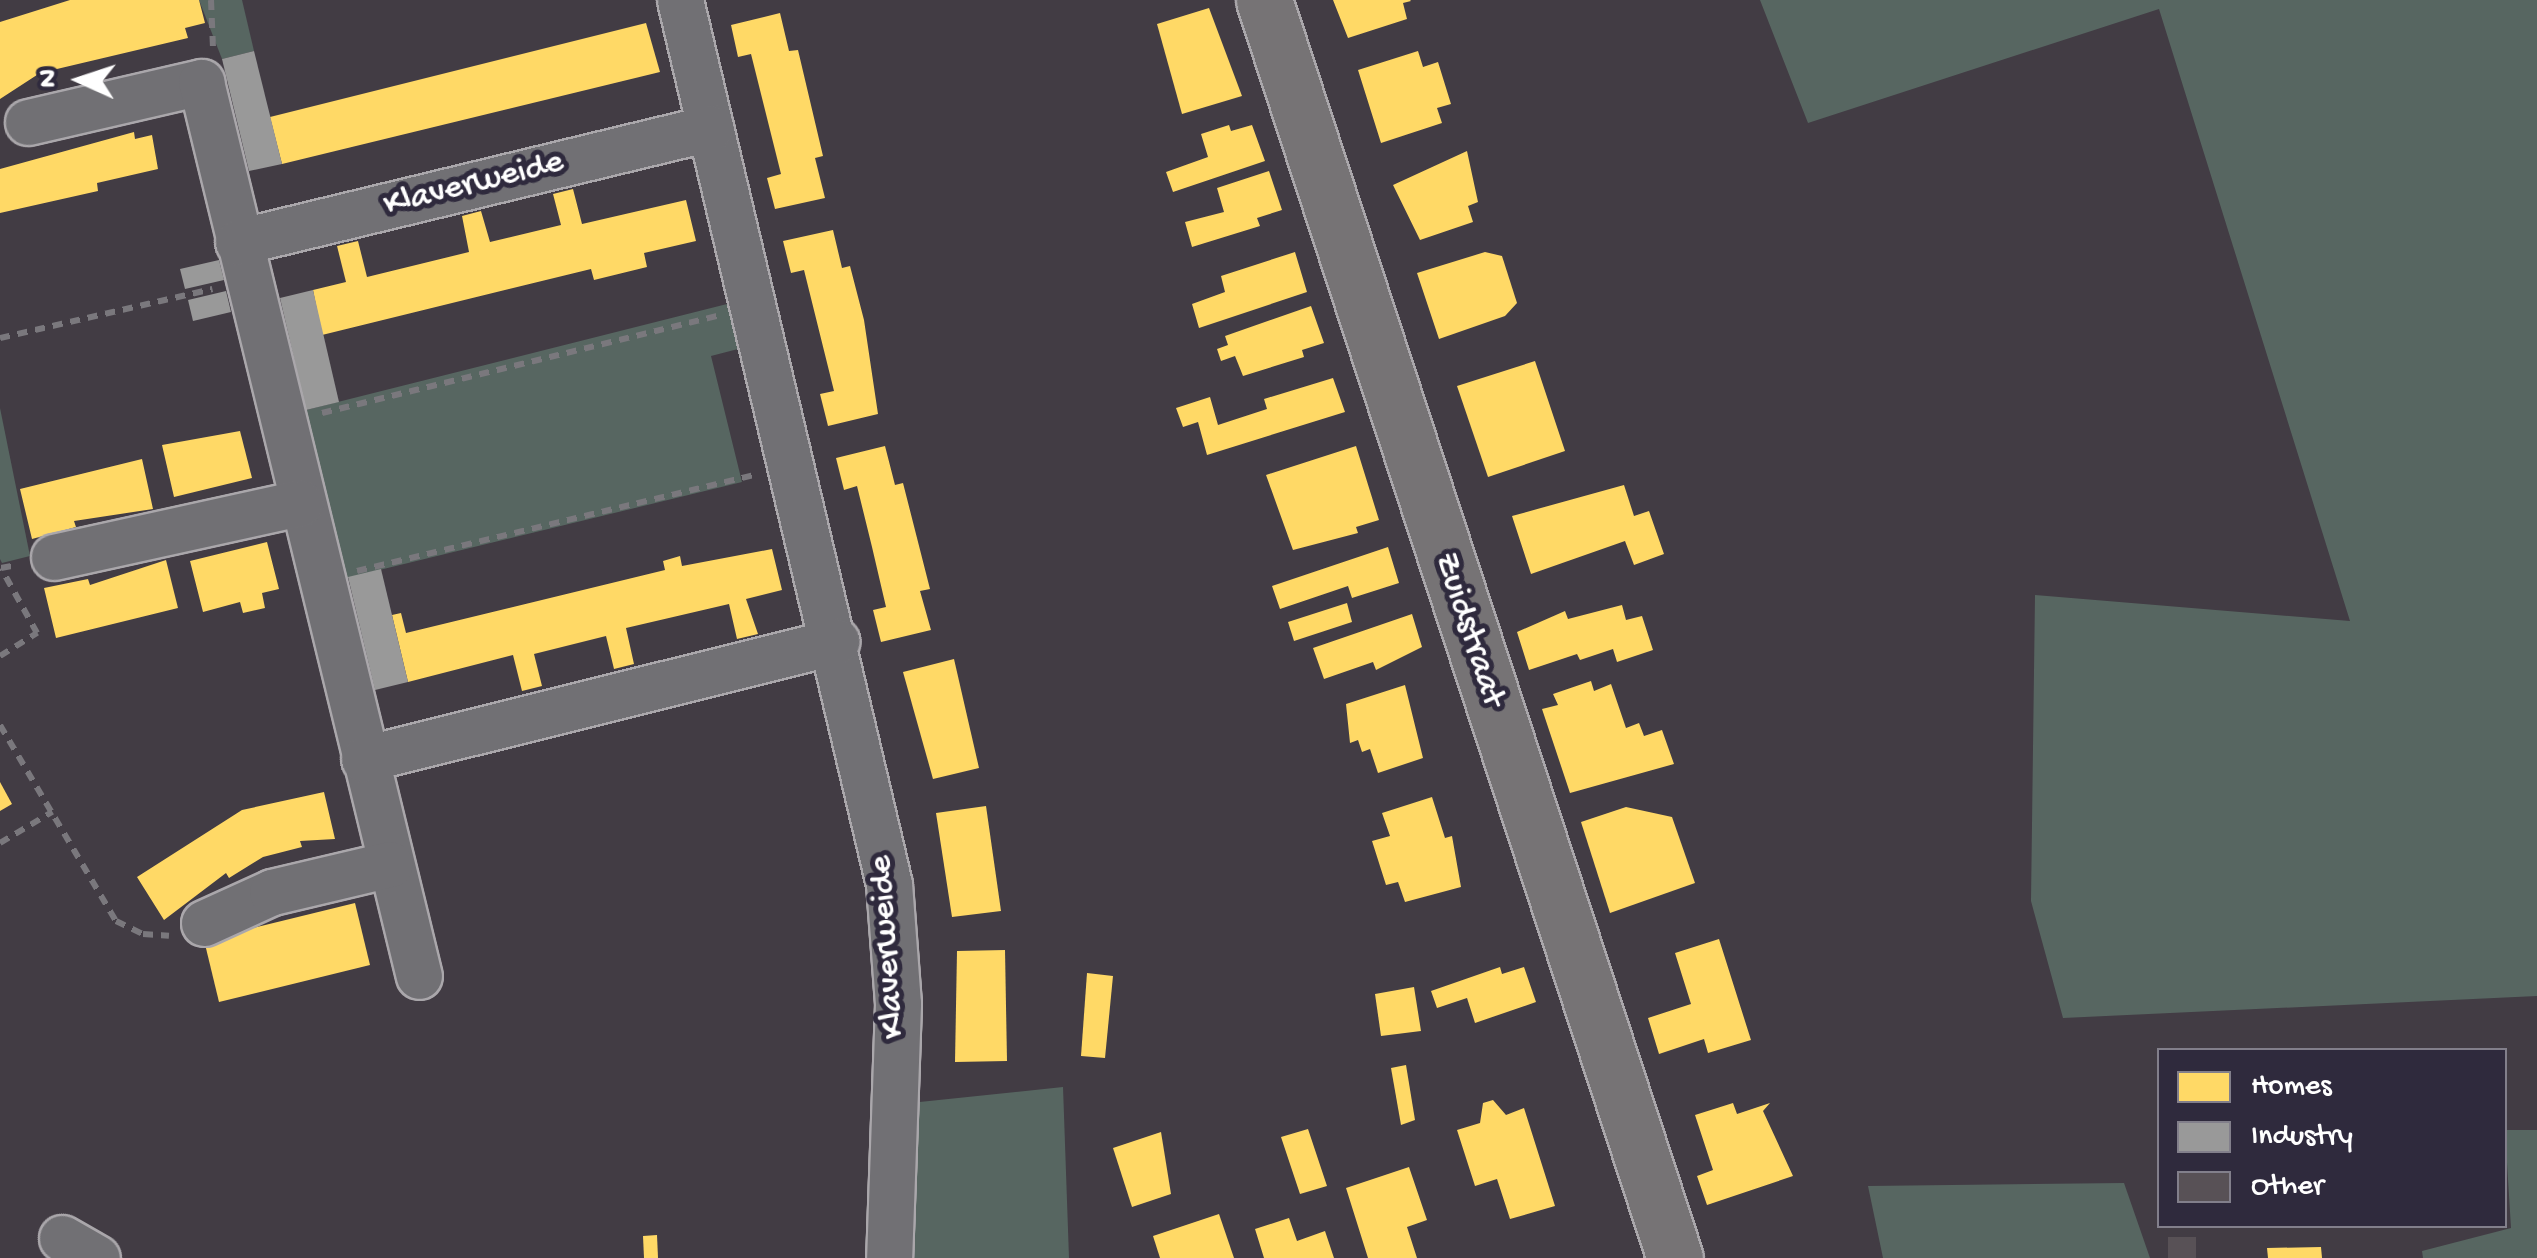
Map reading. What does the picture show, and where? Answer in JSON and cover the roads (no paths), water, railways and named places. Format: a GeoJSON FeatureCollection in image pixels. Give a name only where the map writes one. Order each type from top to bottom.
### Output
{"type":"FeatureCollection","features":[{"type":"Feature","properties":{"kind":"main road","name":"Zuidstraat"},"geometry":{"type":"LineString","coordinates":[[1264,0],[1663,1255]]}},
{"type":"Feature","properties":{"kind":"street","name":"Klaverweide"},"geometry":{"type":"LineString","coordinates":[[680,0],[878,814],[896,945],[888,1258]]}},
{"type":"Feature","properties":{"kind":"street"},"geometry":{"type":"LineString","coordinates":[[28,122],[201,82],[243,261],[288,421],[300,503],[318,580],[419,976]]}},
{"type":"Feature","properties":{"kind":"street","name":"Klaverweide"},"geometry":{"type":"LineString","coordinates":[[243,261],[710,128]]}},
{"type":"Feature","properties":{"kind":"street"},"geometry":{"type":"LineString","coordinates":[[54,557],[300,503]]}},
{"type":"Feature","properties":{"kind":"street"},"geometry":{"type":"LineString","coordinates":[[364,759],[836,641]]}},
{"type":"Feature","properties":{"kind":"street"},"geometry":{"type":"LineString","coordinates":[[204,922],[272,892],[390,864]]}}]}
